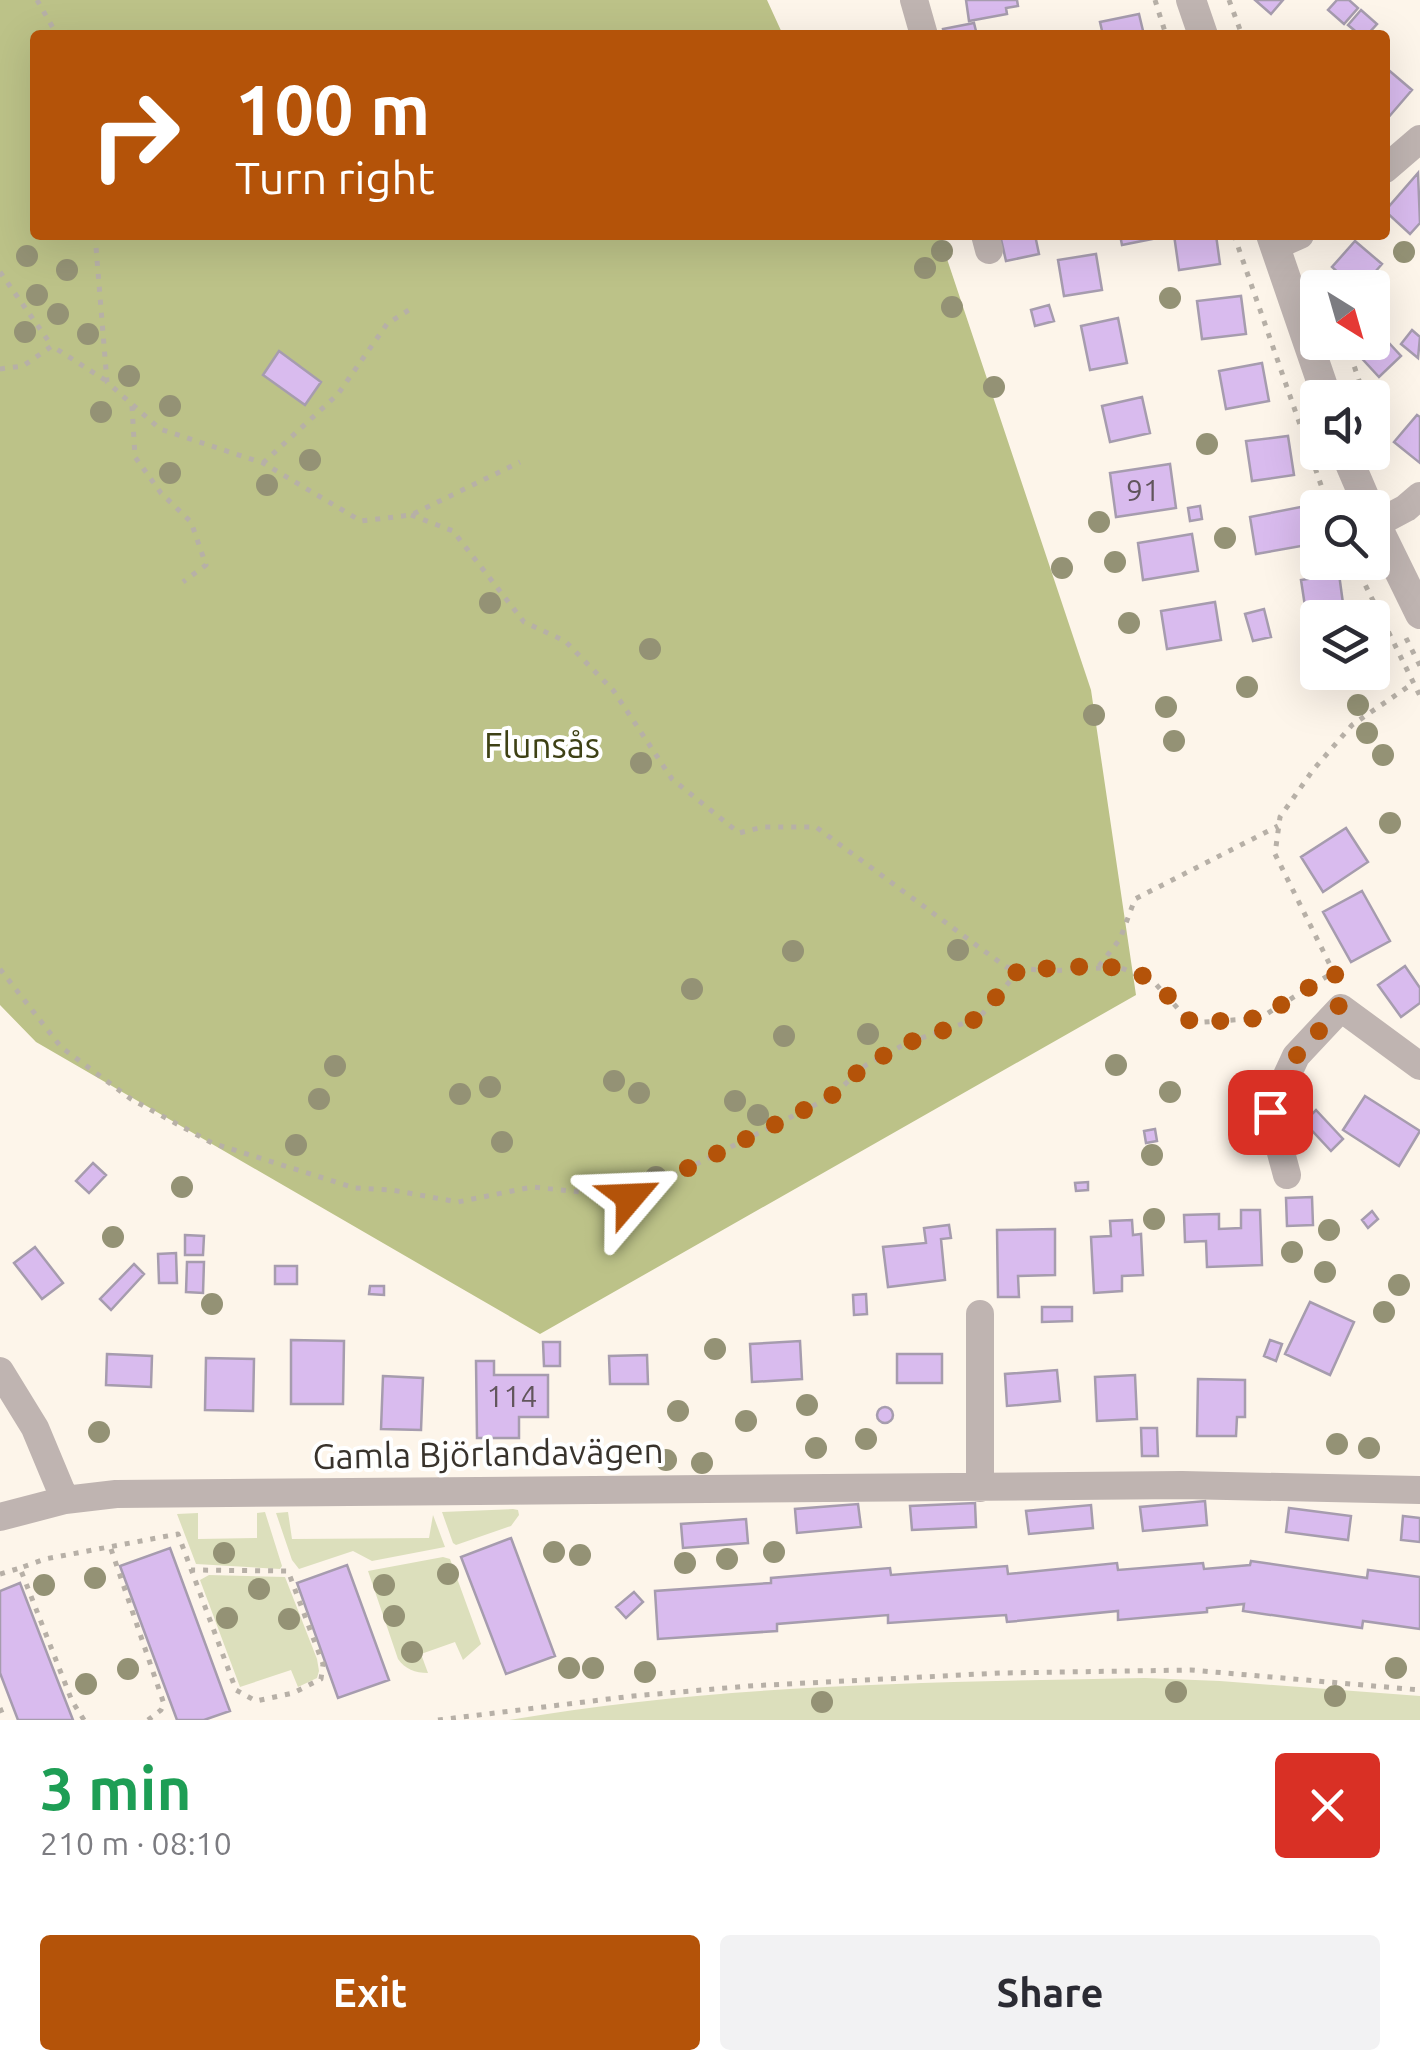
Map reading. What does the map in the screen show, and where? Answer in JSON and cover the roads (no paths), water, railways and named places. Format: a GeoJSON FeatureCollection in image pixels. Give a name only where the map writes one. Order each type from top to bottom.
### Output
{"type":"FeatureCollection","features":[{"type":"Feature","properties":{"kind":"street"},"geometry":{"type":"LineString","coordinates":[[914,0],[923,30]]}},
{"type":"Feature","properties":{"kind":"street"},"geometry":{"type":"LineString","coordinates":[[1191,0],[1201,30]]}},
{"type":"Feature","properties":{"kind":"street"},"geometry":{"type":"LineString","coordinates":[[1390,164],[1420,140]]}},
{"type":"Feature","properties":{"kind":"street"},"geometry":{"type":"LineString","coordinates":[[1282,240],[1322,380]]}},
{"type":"Feature","properties":{"kind":"street"},"geometry":{"type":"LineString","coordinates":[[1390,512],[1406,508],[1420,496]]}},
{"type":"Feature","properties":{"kind":"street"},"geometry":{"type":"LineString","coordinates":[[1390,553],[1420,614]]}},
{"type":"Feature","properties":{"kind":"street"},"geometry":{"type":"LineString","coordinates":[[1287,1175],[1270,1112],[1296,1056],[1340,1008],[1420,1066]]}},
{"type":"Feature","properties":{"kind":"street"},"geometry":{"type":"LineString","coordinates":[[980,1314],[980,1488]]}},
{"type":"Feature","properties":{"kind":"street"},"geometry":{"type":"LineString","coordinates":[[0,1371],[35,1428],[65,1500]]}},
{"type":"Feature","properties":{"kind":"street","name":"Gamla Björlandavägen"},"geometry":{"type":"LineString","coordinates":[[0,1516],[65,1500],[116,1494],[1182,1485],[1420,1490]]}},
{"type":"Feature","properties":{"kind":"park label","name":"Flunsås"},"geometry":{"type":"Point","coordinates":[542,745]}}]}
